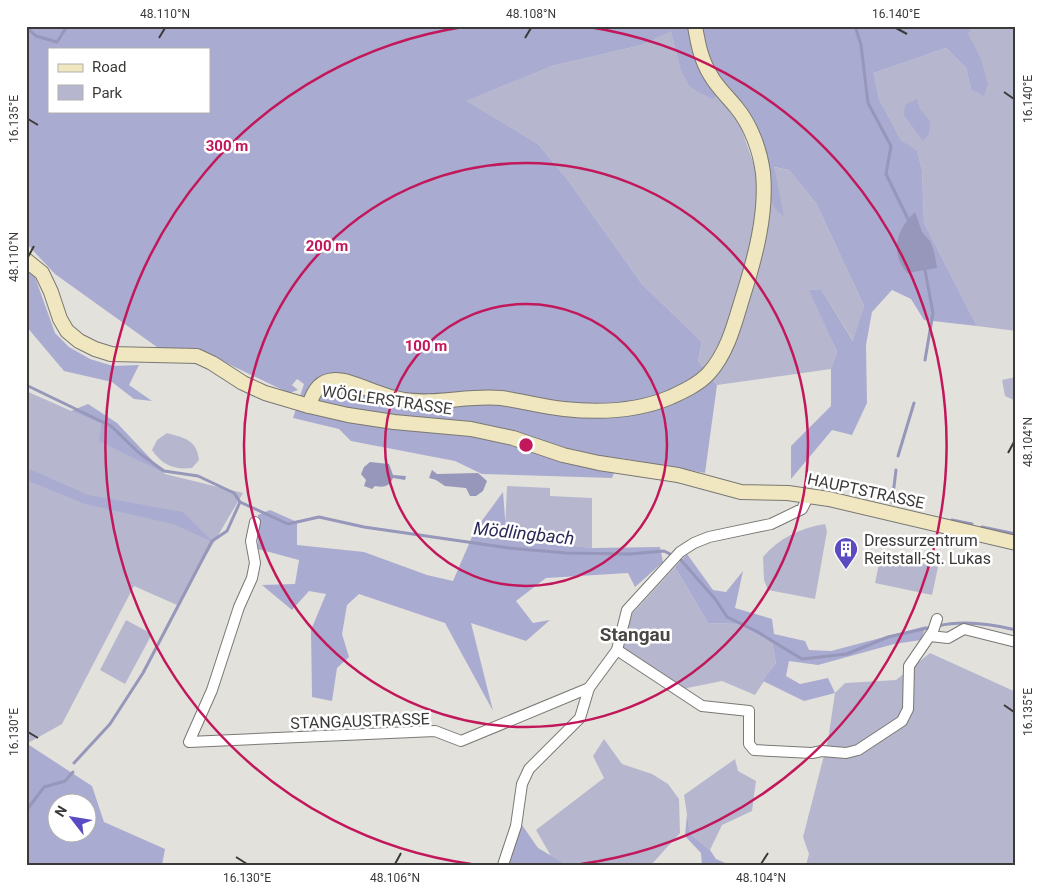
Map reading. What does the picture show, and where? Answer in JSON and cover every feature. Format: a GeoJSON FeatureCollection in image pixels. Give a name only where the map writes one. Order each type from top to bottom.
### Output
{"type":"FeatureCollection","features":[{"type":"Feature","properties":{"kind":"main road"},"geometry":{"type":"LineString","coordinates":[[309,406],[312,396],[318,387],[326,382],[336,380],[352,382],[374,391],[406,400],[436,401],[500,398],[564,409],[602,411],[636,408],[658,402],[685,390],[709,373],[727,344],[750,275],[762,214],[763,181],[761,160],[748,125],[738,109],[711,76],[701,55],[695,26]]}},
{"type":"Feature","properties":{"kind":"main road","name":"WÖGLERSTRASSE"},"geometry":{"type":"LineString","coordinates":[[26,260],[42,274],[51,292],[60,319],[67,330],[79,340],[95,349],[111,354],[197,356],[265,393],[309,406],[385,421],[471,429],[513,438],[563,455],[599,464],[678,475]]}},
{"type":"Feature","properties":{"kind":"main road","name":"HAUPTSTRASSE"},"geometry":{"type":"LineString","coordinates":[[678,475],[741,492],[809,495],[1016,543]]}},
{"type":"Feature","properties":{"kind":"street"},"geometry":{"type":"LineString","coordinates":[[503,865],[516,826],[522,784],[529,770],[580,718],[589,688],[617,650],[627,610],[680,552],[694,543],[709,537],[771,524],[802,509],[809,495]]}},
{"type":"Feature","properties":{"kind":"street","name":"STANGAUSTRASSE"},"geometry":{"type":"LineString","coordinates":[[255,522],[251,542],[255,563],[252,578],[239,607],[212,690],[189,742],[435,731],[461,741],[589,688]]}},
{"type":"Feature","properties":{"kind":"street"},"geometry":{"type":"LineString","coordinates":[[617,650],[702,706],[749,711],[749,744],[754,750],[812,753],[822,750],[846,753],[858,750],[902,721],[908,709],[909,666],[931,634],[937,618]]}},
{"type":"Feature","properties":{"kind":"street"},"geometry":{"type":"LineString","coordinates":[[931,634],[948,638],[964,629],[1016,642]]}},
{"type":"Feature","properties":{"kind":"green space"},"geometry":{"type":"Polygon","coordinates":[[[973,26],[1016,26],[1016,331],[977,326],[924,223],[922,170],[917,152],[901,140],[879,99],[874,73],[946,48],[966,68],[971,89],[980,56],[967,34],[973,26]]]}},
{"type":"Feature","properties":{"kind":"green space"},"geometry":{"type":"Polygon","coordinates":[[[671,30],[680,68],[717,95],[732,112],[742,130],[756,171],[773,167],[789,170],[816,203],[864,306],[854,342],[821,289],[810,290],[837,352],[831,369],[717,385],[698,361],[702,342],[642,284],[567,179],[538,144],[465,101],[552,66],[642,45],[671,30]]]}},
{"type":"Feature","properties":{"kind":"green space"},"geometry":{"type":"Polygon","coordinates":[[[1016,377],[1016,401],[1005,396],[1002,380],[1016,377]]]}},
{"type":"Feature","properties":{"kind":"green space"},"geometry":{"type":"Polygon","coordinates":[[[26,391],[101,424],[100,441],[165,474],[243,493],[177,605],[134,586],[62,724],[28,743],[26,743],[26,391]]]}},
{"type":"Feature","properties":{"kind":"green space"},"geometry":{"type":"Polygon","coordinates":[[[167,433],[185,438],[196,448],[199,460],[192,468],[174,467],[164,463],[152,450],[157,440],[167,433]]]}},
{"type":"Feature","properties":{"kind":"green space"},"geometry":{"type":"Polygon","coordinates":[[[507,486],[550,488],[550,496],[592,498],[592,548],[548,543],[549,535],[505,530],[507,486]]]}},
{"type":"Feature","properties":{"kind":"green space"},"geometry":{"type":"Polygon","coordinates":[[[825,524],[827,531],[815,599],[768,590],[764,580],[763,557],[769,550],[783,539],[799,531],[825,524]]]}},
{"type":"Feature","properties":{"kind":"green space"},"geometry":{"type":"Polygon","coordinates":[[[881,554],[938,567],[932,595],[875,583],[881,554]]]}},
{"type":"Feature","properties":{"kind":"green space"},"geometry":{"type":"Polygon","coordinates":[[[675,567],[708,623],[737,624],[772,642],[776,663],[755,695],[722,681],[682,689],[621,647],[632,614],[675,567]]]}},
{"type":"Feature","properties":{"kind":"green space"},"geometry":{"type":"Polygon","coordinates":[[[126,620],[152,634],[125,684],[100,670],[126,620]]]}},
{"type":"Feature","properties":{"kind":"green space"},"geometry":{"type":"Polygon","coordinates":[[[930,653],[1016,692],[1016,865],[806,865],[809,854],[803,837],[828,740],[835,693],[845,683],[896,680],[930,653]]]}},
{"type":"Feature","properties":{"kind":"green space"},"geometry":{"type":"Polygon","coordinates":[[[604,739],[622,764],[652,774],[668,784],[679,799],[680,833],[651,865],[567,865],[551,856],[536,830],[604,778],[593,756],[604,739]]]}},
{"type":"Feature","properties":{"kind":"green space"},"geometry":{"type":"Polygon","coordinates":[[[735,759],[738,771],[756,781],[752,811],[722,825],[710,850],[690,834],[684,795],[735,759]]]}},
{"type":"Feature","properties":{"kind":"shaded area"},"geometry":{"type":"Polygon","coordinates":[[[26,26],[973,26],[968,34],[980,56],[988,84],[984,96],[971,89],[966,68],[946,48],[874,73],[879,99],[901,140],[917,151],[922,170],[924,223],[977,326],[924,320],[911,299],[892,290],[872,312],[866,345],[867,403],[852,435],[832,430],[791,479],[791,446],[831,406],[831,369],[837,352],[809,290],[821,289],[853,341],[864,306],[816,203],[789,170],[774,167],[784,216],[777,210],[769,194],[767,157],[755,124],[730,88],[712,99],[690,87],[680,68],[671,31],[642,45],[552,66],[466,101],[538,144],[567,179],[642,284],[702,342],[698,361],[717,385],[705,473],[620,458],[612,478],[482,474],[455,461],[351,441],[339,429],[293,418],[304,384],[297,379],[292,385],[298,390],[289,393],[214,357],[175,348],[161,350],[55,274],[26,243],[26,26]]]}},
{"type":"Feature","properties":{"kind":"shaded area"},"geometry":{"type":"Polygon","coordinates":[[[917,99],[920,109],[930,121],[929,134],[923,141],[904,115],[905,105],[917,99]]]}},
{"type":"Feature","properties":{"kind":"shaded area"},"geometry":{"type":"Polygon","coordinates":[[[915,212],[922,232],[930,241],[934,251],[937,268],[907,273],[898,257],[898,241],[904,226],[915,212]]]}},
{"type":"Feature","properties":{"kind":"shaded area"},"geometry":{"type":"Polygon","coordinates":[[[26,270],[35,277],[55,333],[69,347],[90,359],[113,366],[139,365],[129,385],[152,401],[134,399],[112,382],[64,371],[26,326],[26,270]]]}},
{"type":"Feature","properties":{"kind":"shaded area"},"geometry":{"type":"Polygon","coordinates":[[[88,404],[117,423],[165,474],[99,441],[101,424],[71,411],[88,404]]]}},
{"type":"Feature","properties":{"kind":"shaded area"},"geometry":{"type":"Polygon","coordinates":[[[370,462],[389,464],[393,475],[406,476],[405,480],[393,478],[386,486],[375,486],[372,489],[364,486],[366,480],[361,474],[364,467],[370,462]]]}},
{"type":"Feature","properties":{"kind":"shaded area"},"geometry":{"type":"Polygon","coordinates":[[[26,469],[88,495],[183,512],[213,542],[173,524],[85,504],[26,480],[26,469]]]}},
{"type":"Feature","properties":{"kind":"shaded area"},"geometry":{"type":"Polygon","coordinates":[[[432,470],[437,474],[478,473],[487,481],[483,491],[476,496],[470,496],[466,488],[445,486],[429,478],[432,470]]]}},
{"type":"Feature","properties":{"kind":"shaded area"},"geometry":{"type":"Polygon","coordinates":[[[503,492],[506,530],[549,534],[549,543],[592,548],[660,547],[663,562],[635,587],[628,573],[546,578],[516,601],[533,623],[550,620],[526,641],[471,623],[493,711],[445,623],[359,594],[347,605],[342,634],[349,657],[337,668],[332,701],[312,697],[311,630],[326,594],[309,591],[292,610],[262,585],[295,584],[299,560],[258,549],[258,515],[270,510],[297,522],[297,545],[364,552],[427,575],[453,581],[475,530],[503,492]]]}},
{"type":"Feature","properties":{"kind":"shaded area"},"geometry":{"type":"Polygon","coordinates":[[[687,554],[713,590],[726,592],[743,571],[735,608],[772,619],[774,634],[805,641],[809,650],[831,651],[926,626],[921,640],[894,644],[818,665],[789,661],[786,676],[800,684],[828,678],[835,693],[804,701],[763,681],[776,663],[772,642],[737,624],[708,623],[675,567],[687,554]]]}},
{"type":"Feature","properties":{"kind":"shaded area"},"geometry":{"type":"Polygon","coordinates":[[[26,743],[92,786],[95,794],[48,794],[48,844],[98,844],[98,804],[104,822],[165,849],[162,865],[26,865],[26,743]]]}},
{"type":"Feature","properties":{"kind":"shaded area"},"geometry":{"type":"Polygon","coordinates":[[[687,814],[690,834],[710,850],[716,859],[730,865],[702,865],[701,853],[685,836],[687,814]]]}},
{"type":"Feature","properties":{"kind":"shaded area"},"geometry":{"type":"Polygon","coordinates":[[[522,825],[538,848],[567,865],[509,865],[522,825]]]}},
{"type":"Feature","properties":{"kind":"waterway"},"geometry":{"type":"LineString","coordinates":[[26,27],[36,36],[57,42],[69,26]]}},
{"type":"Feature","properties":{"kind":"waterway"},"geometry":{"type":"LineString","coordinates":[[855,26],[861,45],[868,103],[891,146],[886,174],[908,219]]}},
{"type":"Feature","properties":{"kind":"waterway"},"geometry":{"type":"LineString","coordinates":[[925,270],[933,313],[925,360]]}},
{"type":"Feature","properties":{"kind":"waterway","name":"Mödlingbach"},"geometry":{"type":"LineString","coordinates":[[26,385],[111,426],[139,453],[164,471],[198,476],[234,493],[240,502],[288,524],[319,517],[364,527],[509,548],[566,553],[630,554],[664,551],[680,559],[716,600],[727,617],[756,631],[802,659],[847,654],[888,637],[932,627]]}},
{"type":"Feature","properties":{"kind":"waterway"},"geometry":{"type":"LineString","coordinates":[[898,456],[914,403]]}},
{"type":"Feature","properties":{"kind":"waterway"},"geometry":{"type":"LineString","coordinates":[[892,503],[896,470]]}},
{"type":"Feature","properties":{"kind":"waterway"},"geometry":{"type":"LineString","coordinates":[[74,763],[110,724],[143,673],[212,541],[227,531],[240,502]]}},
{"type":"Feature","properties":{"kind":"waterway"},"geometry":{"type":"LineString","coordinates":[[952,520],[972,524]]}},
{"type":"Feature","properties":{"kind":"waterway"},"geometry":{"type":"LineString","coordinates":[[982,527],[1016,534]]}},
{"type":"Feature","properties":{"kind":"waterway","name":"Mödlingbach"},"geometry":{"type":"LineString","coordinates":[[938,626],[957,623],[977,624],[1016,630]]}},
{"type":"Feature","properties":{"kind":"waterway"},"geometry":{"type":"LineString","coordinates":[[26,811],[44,787],[65,781],[73,772]]}},
{"type":"Feature","properties":{"kind":"place","name":"Dressurzentrum Reitstall-St. Lukas"},"geometry":{"type":"Point","coordinates":[846,570]}},
{"type":"Feature","properties":{"kind":"district","name":"Stangau"},"geometry":{"type":"Point","coordinates":[635,634]}}]}
